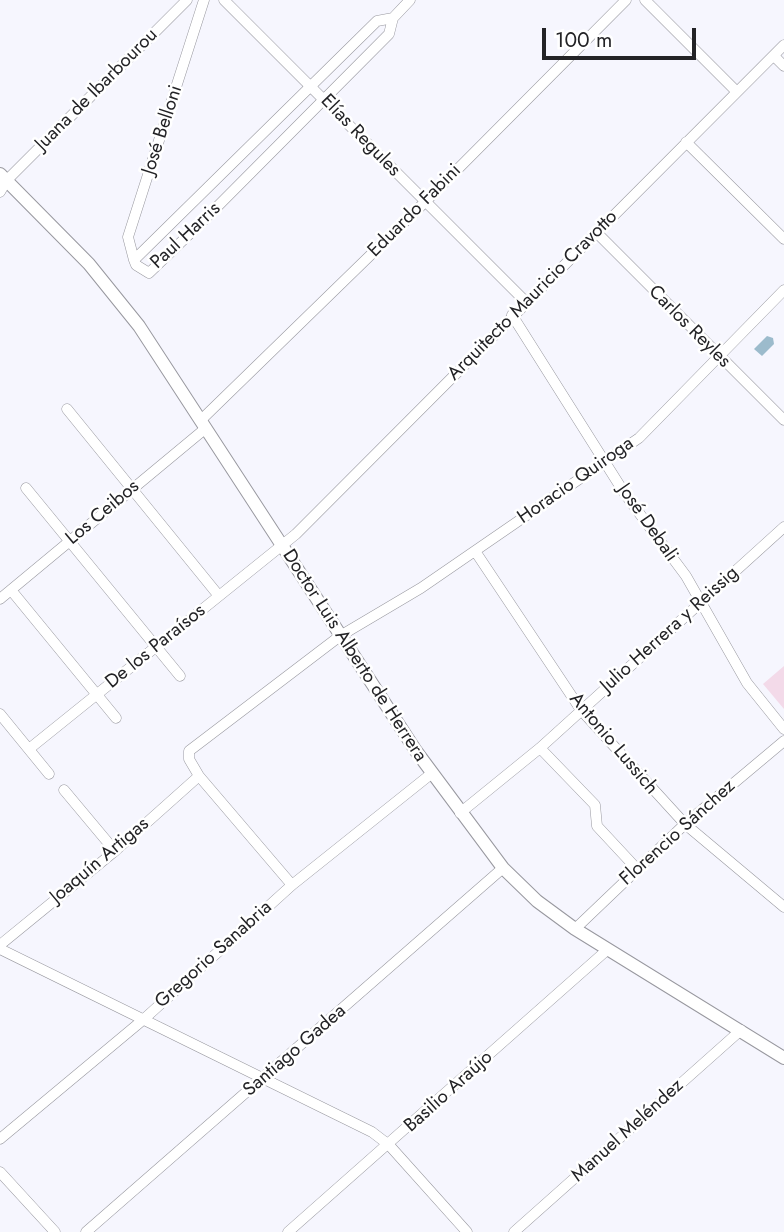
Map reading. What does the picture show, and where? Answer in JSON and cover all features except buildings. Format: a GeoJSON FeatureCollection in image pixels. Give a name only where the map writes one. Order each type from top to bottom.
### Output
{"type":"FeatureCollection","features":[{"type":"Feature","properties":{"kind":"street","name":"Juana de Ibarbourou"},"geometry":{"type":"LineString","coordinates":[[2,182],[187,0]]}},
{"type":"Feature","properties":{"kind":"street","name":"José Belloni"},"geometry":{"type":"LineString","coordinates":[[134,260],[128,237],[204,0]]}},
{"type":"Feature","properties":{"kind":"street","name":"Elías Regules"},"geometry":{"type":"LineString","coordinates":[[224,0],[526,302]]}},
{"type":"Feature","properties":{"kind":"street","name":"Paul Harris"},"geometry":{"type":"LineString","coordinates":[[393,18],[377,20],[134,260],[143,271],[149,273],[389,34],[393,18],[410,0]]}},
{"type":"Feature","properties":{"kind":"street","name":"Eduardo Fabini"},"geometry":{"type":"LineString","coordinates":[[204,424],[626,0]]}},
{"type":"Feature","properties":{"kind":"street"},"geometry":{"type":"LineString","coordinates":[[645,0],[737,92]]}},
{"type":"Feature","properties":{"kind":"street","name":"Arquitecto Mauricio Cravotto"},"geometry":{"type":"LineString","coordinates":[[282,546],[784,45]]}},
{"type":"Feature","properties":{"kind":"street"},"geometry":{"type":"LineString","coordinates":[[774,55],[784,66]]}},
{"type":"Feature","properties":{"kind":"street"},"geometry":{"type":"LineString","coordinates":[[686,142],[784,239]]}},
{"type":"Feature","properties":{"kind":"street","name":"Doctor Luis Alberto de Herrera"},"geometry":{"type":"LineString","coordinates":[[2,182],[89,264],[139,326],[431,774],[503,868],[537,901],[575,929],[784,1058]]}},
{"type":"Feature","properties":{"kind":"street","name":"Carlos Reyles"},"geometry":{"type":"LineString","coordinates":[[596,232],[784,420]]}},
{"type":"Feature","properties":{"kind":"street","name":"Horacio Quiroga"},"geometry":{"type":"LineString","coordinates":[[340,636],[475,551],[639,438],[784,290]]}},
{"type":"Feature","properties":{"kind":"street","name":"José Debali"},"geometry":{"type":"LineString","coordinates":[[512,316],[606,463],[702,601],[747,683],[784,729]]}},
{"type":"Feature","properties":{"kind":"street"},"geometry":{"type":"LineString","coordinates":[[67,409],[219,596]]}},
{"type":"Feature","properties":{"kind":"street","name":"Los Ceibos"},"geometry":{"type":"LineString","coordinates":[[0,598],[131,490],[204,424]]}},
{"type":"Feature","properties":{"kind":"street"},"geometry":{"type":"LineString","coordinates":[[26,488],[180,676]]}},
{"type":"Feature","properties":{"kind":"street","name":"Julio Herrera y Reissig"},"geometry":{"type":"LineString","coordinates":[[460,813],[540,748],[784,527]]}},
{"type":"Feature","properties":{"kind":"street","name":"De los Paraísos"},"geometry":{"type":"LineString","coordinates":[[29,748],[282,546]]}},
{"type":"Feature","properties":{"kind":"street","name":"Antonio Lussich"},"geometry":{"type":"LineString","coordinates":[[475,551],[581,710],[685,824],[784,908]]}},
{"type":"Feature","properties":{"kind":"street"},"geometry":{"type":"LineString","coordinates":[[10,590],[116,718]]}},
{"type":"Feature","properties":{"kind":"street"},"geometry":{"type":"LineString","coordinates":[[292,885],[199,776],[189,760],[189,751],[340,636]]}},
{"type":"Feature","properties":{"kind":"street"},"geometry":{"type":"LineString","coordinates":[[0,714],[49,774]]}},
{"type":"Feature","properties":{"kind":"street","name":"Florencio Sánchez"},"geometry":{"type":"LineString","coordinates":[[575,929],[685,824],[784,741]]}},
{"type":"Feature","properties":{"kind":"street"},"geometry":{"type":"LineString","coordinates":[[540,748],[595,805],[597,826],[637,869]]}},
{"type":"Feature","properties":{"kind":"street","name":"Gregorio Sanabria"},"geometry":{"type":"LineString","coordinates":[[0,1139],[144,1018],[292,885],[431,774]]}},
{"type":"Feature","properties":{"kind":"street","name":"Joaquín Artigas"},"geometry":{"type":"LineString","coordinates":[[0,947],[115,851],[199,776]]}},
{"type":"Feature","properties":{"kind":"street"},"geometry":{"type":"LineString","coordinates":[[64,790],[115,851]]}},
{"type":"Feature","properties":{"kind":"street","name":"Santiago Gadea"},"geometry":{"type":"LineString","coordinates":[[86,1232],[503,868]]}},
{"type":"Feature","properties":{"kind":"street"},"geometry":{"type":"LineString","coordinates":[[0,947],[372,1132],[389,1145],[467,1232]]}},
{"type":"Feature","properties":{"kind":"street","name":"Basilio Araújo"},"geometry":{"type":"LineString","coordinates":[[288,1232],[607,950]]}},
{"type":"Feature","properties":{"kind":"street","name":"Manuel Meléndez"},"geometry":{"type":"LineString","coordinates":[[514,1232],[741,1030]]}},
{"type":"Feature","properties":{"kind":"street"},"geometry":{"type":"LineString","coordinates":[[0,1172],[55,1232]]}},
{"type":"Feature","properties":{"kind":"shaded area"},"geometry":{"type":"Polygon","coordinates":[[[784,666],[784,709],[763,684],[784,666]]]}},
{"type":"Feature","properties":{"kind":"water"},"geometry":{"type":"Polygon","coordinates":[[[767,336],[773,338],[774,344],[762,356],[754,349],[767,336]]]}}]}
